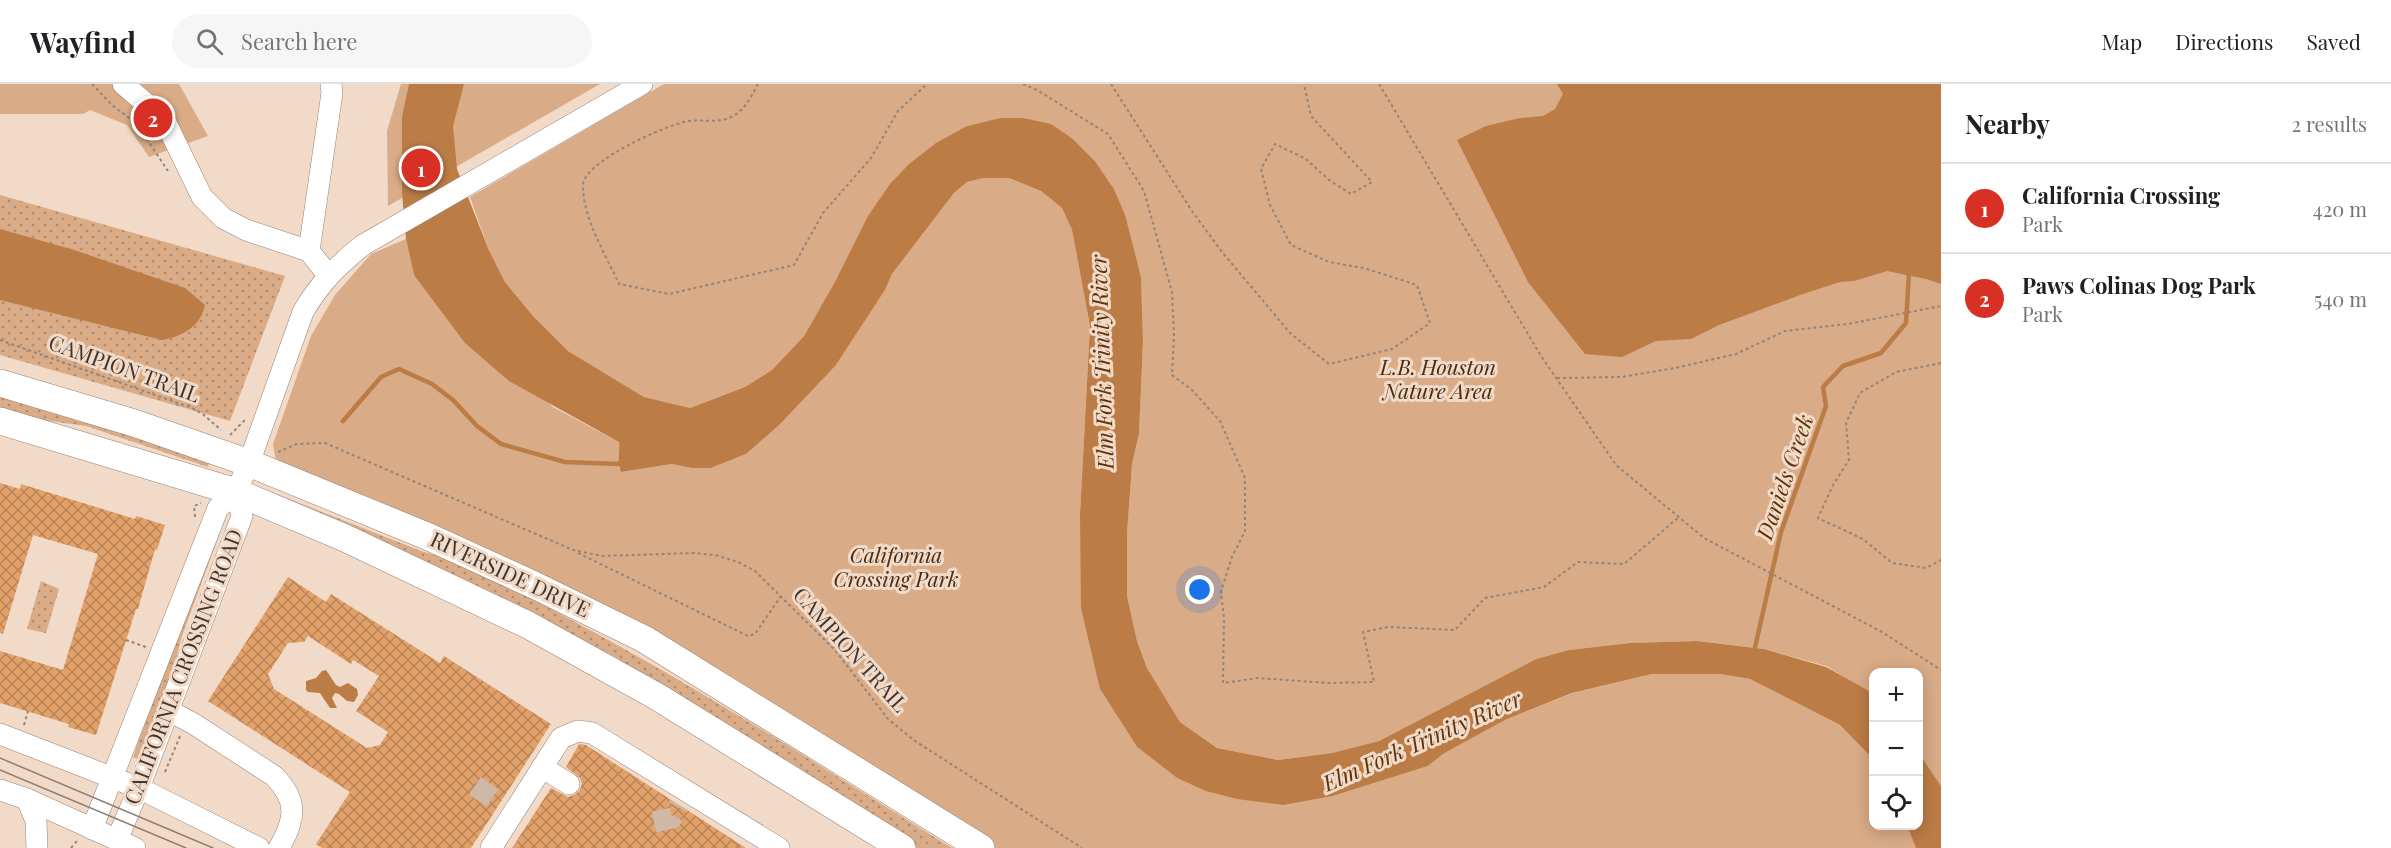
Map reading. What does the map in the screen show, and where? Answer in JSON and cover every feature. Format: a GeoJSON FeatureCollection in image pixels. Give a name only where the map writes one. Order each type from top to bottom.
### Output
{"type":"FeatureCollection","features":[{"type":"Feature","properties":{"kind":"main road","name":"RIVERSIDE DRIVE"},"geometry":{"type":"LineString","coordinates":[[0,383],[261,459],[429,537],[644,639],[981,848]]}},
{"type":"Feature","properties":{"kind":"main road","name":"RIVERSIDE DRIVE"},"geometry":{"type":"LineString","coordinates":[[0,421],[236,492],[345,538],[528,625],[656,696],[902,848]]}},
{"type":"Feature","properties":{"kind":"street"},"geometry":{"type":"LineString","coordinates":[[123,84],[156,112],[167,125],[202,196],[223,218],[246,230],[309,251],[328,275]]}},
{"type":"Feature","properties":{"kind":"street"},"geometry":{"type":"LineString","coordinates":[[309,251],[332,93],[331,84]]}},
{"type":"Feature","properties":{"kind":"street","name":"CALIFORNIA CROSSING ROAD"},"geometry":{"type":"LineString","coordinates":[[85,835],[113,778],[218,508],[236,492],[261,459],[255,419],[303,312],[314,293],[328,275],[363,245],[642,84]]}},
{"type":"Feature","properties":{"kind":"street","name":"CALIFORNIA CROSSING ROAD"},"geometry":{"type":"LineString","coordinates":[[126,844],[139,788],[242,516],[236,492]]}},
{"type":"Feature","properties":{"kind":"street"},"geometry":{"type":"LineString","coordinates":[[168,710],[194,724],[280,782],[292,807],[293,819],[279,848]]}},
{"type":"Feature","properties":{"kind":"street"},"geometry":{"type":"LineString","coordinates":[[491,848],[507,808],[542,767],[561,738],[578,731],[592,733],[682,798],[779,848]]}},
{"type":"Feature","properties":{"kind":"street"},"geometry":{"type":"LineString","coordinates":[[0,734],[139,788],[259,848]]}},
{"type":"Feature","properties":{"kind":"street"},"geometry":{"type":"LineString","coordinates":[[542,767],[569,784]]}},
{"type":"Feature","properties":{"kind":"street"},"geometry":{"type":"LineString","coordinates":[[0,790],[27,799],[85,835],[126,844]]}},
{"type":"Feature","properties":{"kind":"street"},"geometry":{"type":"LineString","coordinates":[[27,799],[36,821],[37,848]]}},
{"type":"Feature","properties":{"kind":"path"},"geometry":{"type":"LineString","coordinates":[[759,84],[747,104],[736,115],[719,122],[690,121],[665,127],[599,162],[589,171],[583,182],[586,209],[619,284],[669,294],[794,265],[823,213],[871,158],[898,111],[927,84]]}},
{"type":"Feature","properties":{"kind":"path"},"geometry":{"type":"LineString","coordinates":[[1023,84],[1108,134],[1144,191],[1172,292],[1174,334],[1172,375],[1192,390],[1220,421],[1245,478],[1245,531],[1232,557],[1221,591],[1224,619],[1223,683],[1258,678],[1328,683],[1374,682],[1363,632],[1388,627],[1455,630],[1485,598],[1544,587],[1578,562],[1624,564],[1678,517]]}},
{"type":"Feature","properties":{"kind":"path"},"geometry":{"type":"LineString","coordinates":[[1111,84],[1192,211],[1222,252],[1290,333],[1329,364],[1392,349],[1430,323],[1417,285],[1364,268],[1329,262],[1291,245],[1270,205],[1261,170],[1275,144],[1306,159],[1329,180],[1351,194],[1372,182],[1311,116],[1304,84]]}},
{"type":"Feature","properties":{"kind":"path"},"geometry":{"type":"LineString","coordinates":[[1379,84],[1556,378],[1616,465],[1704,538],[1881,632],[1941,670]]}},
{"type":"Feature","properties":{"kind":"path"},"geometry":{"type":"LineString","coordinates":[[1556,378],[1621,377],[1675,368],[1736,354],[1785,331],[1848,324],[1941,306]]}},
{"type":"Feature","properties":{"kind":"path","name":"CAMPION TRAIL"},"geometry":{"type":"LineString","coordinates":[[0,340],[192,408],[204,415],[229,439],[255,419]]}},
{"type":"Feature","properties":{"kind":"path"},"geometry":{"type":"LineString","coordinates":[[1941,363],[1896,372],[1860,393],[1846,423],[1850,460],[1833,485],[1818,518],[1863,539],[1892,563],[1926,568],[1941,560]]}},
{"type":"Feature","properties":{"kind":"path","name":"CAMPION TRAIL"},"geometry":{"type":"LineString","coordinates":[[261,459],[297,444],[325,443],[573,550],[619,556],[694,553],[715,555],[738,562],[755,571],[835,650],[888,719],[915,741],[1082,848]]}},
{"type":"Feature","properties":{"kind":"path"},"geometry":{"type":"LineString","coordinates":[[573,550],[748,636],[755,634],[782,596]]}},
{"type":"Feature","properties":{"kind":"path"},"geometry":{"type":"LineString","coordinates":[[126,640],[141,645]]}},
{"type":"Feature","properties":{"kind":"path"},"geometry":{"type":"LineString","coordinates":[[24,725],[28,711]]}},
{"type":"Feature","properties":{"kind":"path"},"geometry":{"type":"LineString","coordinates":[[71,848],[85,835]]}},
{"type":"Feature","properties":{"kind":"green space"},"geometry":{"type":"Polygon","coordinates":[[[0,84],[179,84],[208,136],[149,157],[127,125],[90,110],[83,114],[0,114],[0,84]]]}},
{"type":"Feature","properties":{"kind":"green space"},"geometry":{"type":"Polygon","coordinates":[[[401,84],[600,84],[388,206],[387,131],[401,84]]]}},
{"type":"Feature","properties":{"kind":"green space","name":"L.B. Houston Nature Area"},"geometry":{"type":"Polygon","coordinates":[[[664,84],[1941,84],[1941,786],[1923,759],[1923,668],[1869,668],[1869,693],[1826,666],[1764,649],[1697,641],[1630,643],[1569,650],[1536,659],[1379,741],[1332,753],[1278,760],[1217,748],[1180,722],[1147,668],[1137,641],[1127,596],[1127,534],[1132,464],[1139,434],[1143,341],[1141,277],[1114,189],[1095,161],[1073,139],[1023,118],[1000,118],[967,126],[836,280],[804,336],[772,370],[745,387],[690,408],[644,397],[568,351],[533,316],[505,282],[488,248],[470,197],[664,84]]]}},
{"type":"Feature","properties":{"kind":"green space","name":"California Crossing Park"},"geometry":{"type":"Polygon","coordinates":[[[984,178],[1009,178],[1041,191],[1062,208],[1072,230],[1090,326],[1080,514],[1100,689],[1137,747],[1177,778],[1284,805],[1333,796],[1428,766],[1443,754],[1505,720],[1573,693],[1652,674],[1720,674],[1750,679],[1840,725],[1869,755],[1869,830],[1909,830],[1916,848],[994,848],[768,705],[276,461],[273,444],[311,336],[335,295],[371,254],[406,239],[414,275],[553,407],[619,442],[621,472],[672,464],[693,468],[711,468],[746,454],[836,365],[885,290],[892,274],[954,193],[967,182],[984,178]]]}},
{"type":"Feature","properties":{"kind":"green space"},"geometry":{"type":"Polygon","coordinates":[[[0,195],[285,276],[230,421],[0,355],[0,195]]]}},
{"type":"Feature","properties":{"kind":"green space"},"geometry":{"type":"Polygon","coordinates":[[[0,395],[209,462],[208,467],[86,426],[36,419],[0,408],[0,395]]]}},
{"type":"Feature","properties":{"kind":"green space"},"geometry":{"type":"Polygon","coordinates":[[[274,493],[421,551],[461,564],[521,593],[720,704],[952,848],[916,848],[617,664],[619,659],[518,606],[273,497],[274,493]]]}},
{"type":"Feature","properties":{"kind":"green space"},"geometry":{"type":"Polygon","coordinates":[[[221,518],[225,519],[182,636],[165,700],[143,761],[133,757],[176,635],[221,518]]]}},
{"type":"Feature","properties":{"kind":"green space"},"geometry":{"type":"Polygon","coordinates":[[[41,581],[59,589],[46,633],[27,629],[41,581]]]}},
{"type":"Feature","properties":{"kind":"water","name":"Elm Fork Trinity River"},"geometry":{"type":"Polygon","coordinates":[[[409,84],[464,84],[453,126],[457,169],[488,248],[505,282],[533,316],[568,351],[644,397],[690,408],[745,387],[772,370],[804,336],[836,280],[868,216],[890,184],[909,164],[936,143],[967,126],[1000,118],[1023,118],[1051,124],[1073,139],[1095,161],[1114,189],[1125,215],[1141,277],[1143,341],[1139,434],[1132,464],[1127,534],[1127,596],[1137,641],[1147,668],[1180,722],[1217,748],[1278,760],[1332,753],[1379,741],[1536,659],[1569,650],[1630,643],[1697,641],[1764,649],[1826,667],[1869,691],[1869,755],[1840,725],[1750,679],[1720,674],[1652,674],[1572,693],[1505,720],[1443,754],[1428,766],[1333,796],[1284,805],[1237,799],[1206,791],[1177,778],[1137,747],[1100,689],[1081,608],[1080,514],[1090,326],[1072,230],[1062,208],[1041,191],[1009,178],[984,178],[967,182],[954,193],[892,274],[885,290],[836,365],[780,424],[746,454],[711,468],[692,468],[672,464],[621,472],[619,442],[509,381],[465,343],[414,275],[406,239],[402,193],[402,117],[409,84]]]}},
{"type":"Feature","properties":{"kind":"water"},"geometry":{"type":"Polygon","coordinates":[[[1557,84],[1941,84],[1941,284],[1887,271],[1854,281],[1840,282],[1803,294],[1719,325],[1691,339],[1656,341],[1622,357],[1585,354],[1528,282],[1457,140],[1486,126],[1520,118],[1543,116],[1555,109],[1563,94],[1557,84]]]}},
{"type":"Feature","properties":{"kind":"water"},"geometry":{"type":"Polygon","coordinates":[[[0,229],[74,250],[185,288],[205,305],[203,313],[195,325],[184,333],[162,340],[0,300],[0,229]]]}},
{"type":"Feature","properties":{"kind":"water"},"geometry":{"type":"Polygon","coordinates":[[[326,670],[336,685],[340,687],[348,683],[357,689],[358,695],[354,702],[347,701],[335,693],[332,698],[337,708],[330,708],[320,693],[306,690],[306,681],[316,678],[326,670]]]}},
{"type":"Feature","properties":{"kind":"water"},"geometry":{"type":"Polygon","coordinates":[[[1923,759],[1941,786],[1941,848],[1916,848],[1909,830],[1923,830],[1923,759]]]}},
{"type":"Feature","properties":{"kind":"building"},"geometry":{"type":"Polygon","coordinates":[[[0,483],[20,489],[21,484],[135,519],[136,516],[165,525],[157,550],[155,549],[138,609],[136,609],[96,735],[68,727],[69,724],[0,703],[0,651],[63,670],[98,554],[33,535],[3,634],[0,633],[0,483]]]}},
{"type":"Feature","properties":{"kind":"building"},"geometry":{"type":"Polygon","coordinates":[[[288,577],[326,602],[331,594],[440,663],[444,656],[551,724],[471,848],[322,848],[316,844],[350,792],[208,701],[288,577]],[[308,636],[304,642],[288,643],[268,674],[274,689],[367,748],[380,745],[388,732],[356,711],[379,676],[353,660],[351,664],[308,636]]]}},
{"type":"Feature","properties":{"kind":"building"},"geometry":{"type":"Polygon","coordinates":[[[579,744],[586,745],[746,848],[512,848],[551,788],[568,797],[579,791],[582,784],[580,778],[566,767],[579,744]]]}},
{"type":"Feature","properties":{"kind":"waterway","name":"Daniels Creek"},"geometry":{"type":"LineString","coordinates":[[1754,652],[1781,532],[1826,406],[1823,387],[1843,366],[1881,353],[1906,323],[1909,272]]}},
{"type":"Feature","properties":{"kind":"waterway"},"geometry":{"type":"LineString","coordinates":[[343,421],[381,377],[399,369],[432,384],[453,400],[477,426],[501,444],[565,462],[618,464],[622,461]]}},
{"type":"Feature","properties":{"kind":"tunnel"},"geometry":{"type":"LineString","coordinates":[[475,786],[500,803]]}},
{"type":"Feature","properties":{"kind":"tunnel"},"geometry":{"type":"LineString","coordinates":[[654,822],[672,818],[679,805]]}},
{"type":"Feature","properties":{"kind":"tram line"},"geometry":{"type":"LineString","coordinates":[[0,758],[213,848]]}},
{"type":"Feature","properties":{"kind":"tram line"},"geometry":{"type":"LineString","coordinates":[[0,770],[186,848]]}},
{"type":"Feature","properties":{"kind":"place","name":"Paws Colinas Dog Park"},"geometry":{"type":"Point","coordinates":[153,118]}},
{"type":"Feature","properties":{"kind":"place","name":"California Crossing"},"geometry":{"type":"Point","coordinates":[421,168]}}]}
